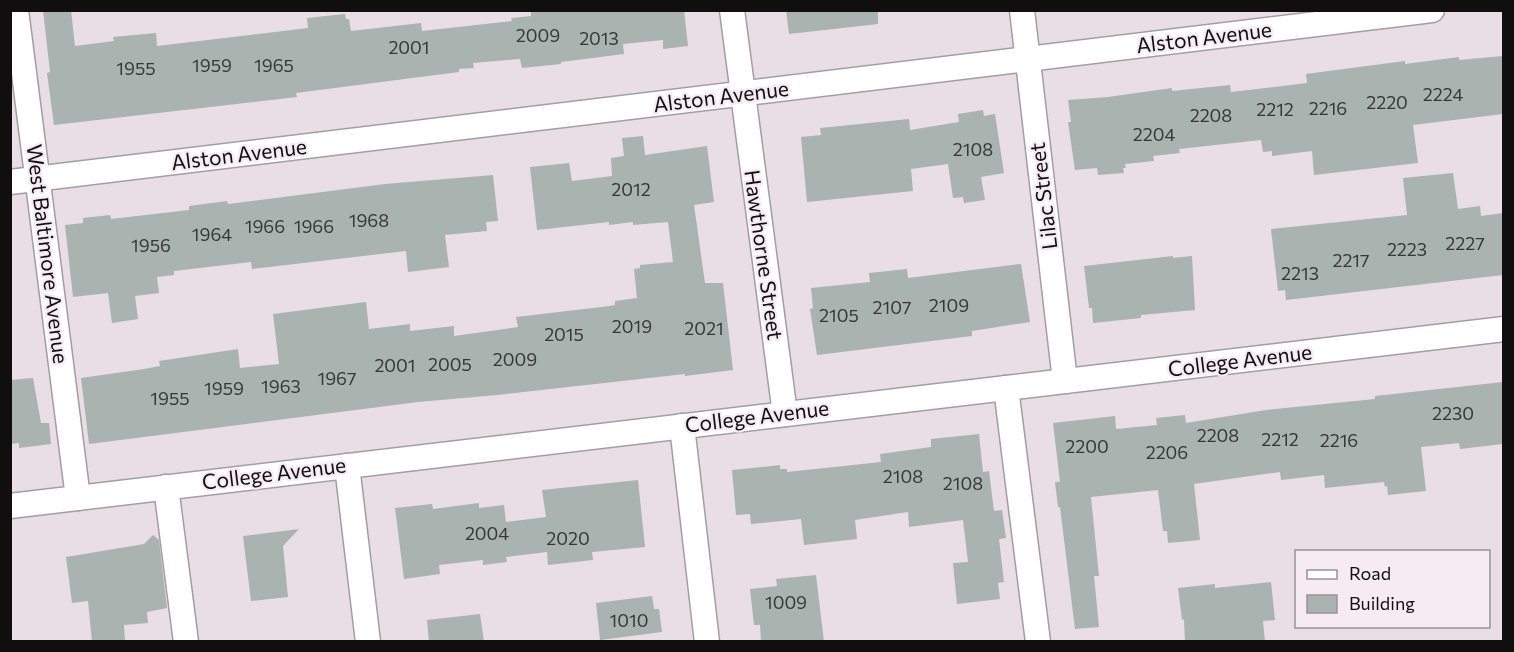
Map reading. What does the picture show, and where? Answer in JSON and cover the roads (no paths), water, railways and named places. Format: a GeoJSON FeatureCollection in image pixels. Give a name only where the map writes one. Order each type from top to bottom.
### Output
{"type":"FeatureCollection","features":[{"type":"Feature","properties":{"kind":"street","name":"West Baltimore Avenue"},"geometry":{"type":"LineString","coordinates":[[16,10],[78,498]]}},
{"type":"Feature","properties":{"kind":"street","name":"Hawthorne Street"},"geometry":{"type":"LineString","coordinates":[[732,10],[785,414]]}},
{"type":"Feature","properties":{"kind":"street","name":"Lilac Street"},"geometry":{"type":"LineString","coordinates":[[1022,10],[1065,381]]}},
{"type":"Feature","properties":{"kind":"street","name":"Alston Avenue"},"geometry":{"type":"LineString","coordinates":[[10,182],[1432,10]]}},
{"type":"Feature","properties":{"kind":"street","name":"College Avenue"},"geometry":{"type":"LineString","coordinates":[[10,506],[1503,329]]}},
{"type":"Feature","properties":{"kind":"street"},"geometry":{"type":"LineString","coordinates":[[1006,388],[1038,642]]}},
{"type":"Feature","properties":{"kind":"street"},"geometry":{"type":"LineString","coordinates":[[681,426],[707,642]]}},
{"type":"Feature","properties":{"kind":"street"},"geometry":{"type":"LineString","coordinates":[[347,466],[368,642]]}},
{"type":"Feature","properties":{"kind":"street"},"geometry":{"type":"LineString","coordinates":[[166,487],[186,642]]}}]}
